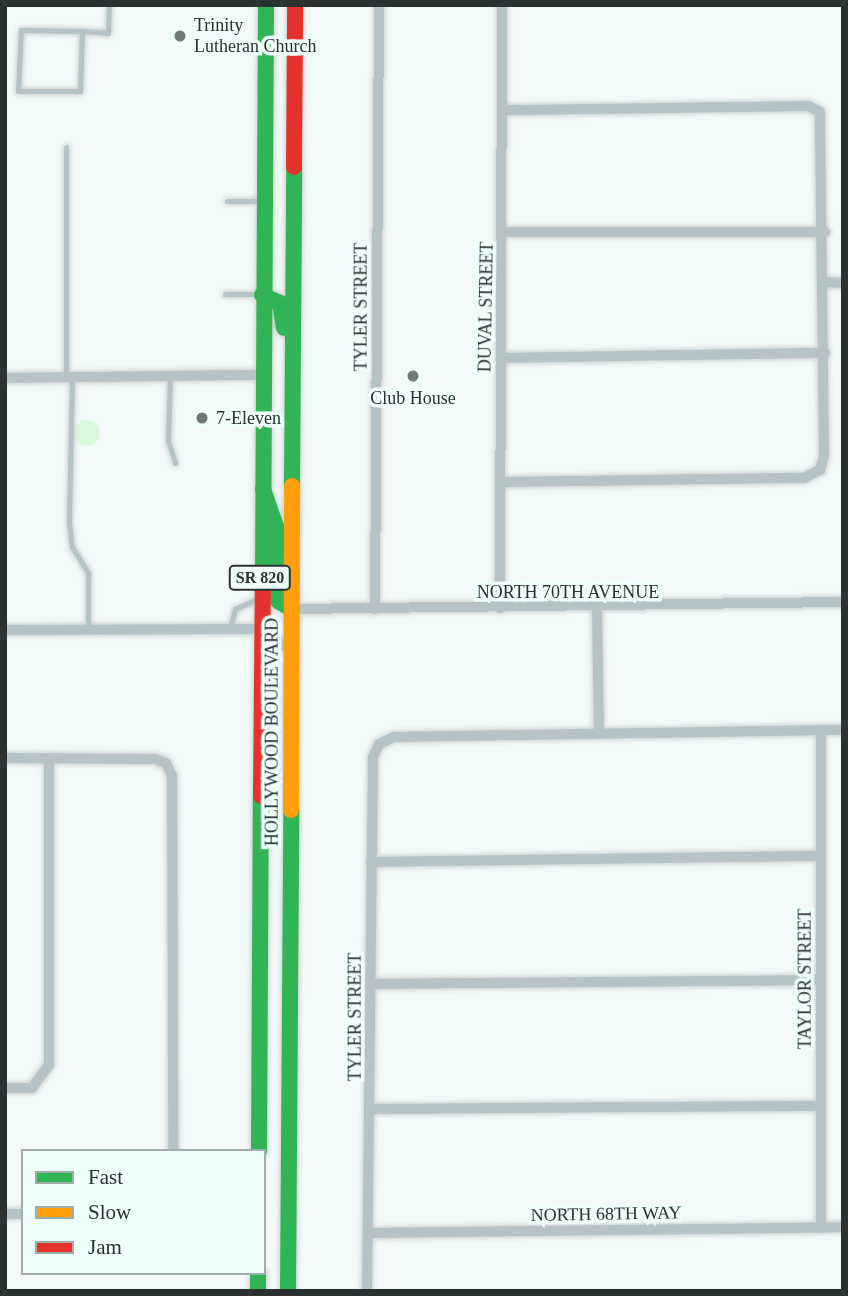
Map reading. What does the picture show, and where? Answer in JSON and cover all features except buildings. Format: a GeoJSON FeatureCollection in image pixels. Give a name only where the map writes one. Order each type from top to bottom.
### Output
{"type":"FeatureCollection","features":[{"type":"Feature","properties":{"kind":"highway","name":"HOLLYWOOD BOULEVARD"},"geometry":{"type":"LineString","coordinates":[[259,1149],[261,375],[266,5]]}},
{"type":"Feature","properties":{"kind":"highway","name":"HOLLYWOOD BOULEVARD"},"geometry":{"type":"LineString","coordinates":[[288,1291],[295,5]]}},
{"type":"Feature","properties":{"kind":"highway"},"geometry":{"type":"LineString","coordinates":[[262,295],[276,298],[284,313],[284,395],[293,400]]}},
{"type":"Feature","properties":{"kind":"highway"},"geometry":{"type":"LineString","coordinates":[[261,486],[273,506],[278,601],[292,609]]}},
{"type":"Feature","properties":{"kind":"street","name":"TYLER STREET"},"geometry":{"type":"LineString","coordinates":[[375,609],[379,5]]}},
{"type":"Feature","properties":{"kind":"street","name":"DUVAL STREET"},"geometry":{"type":"LineString","coordinates":[[500,608],[504,110],[502,5]]}},
{"type":"Feature","properties":{"kind":"street"},"geometry":{"type":"LineString","coordinates":[[500,482],[804,478],[820,470],[825,353],[825,232],[820,112],[808,106],[504,110]]}},
{"type":"Feature","properties":{"kind":"street"},"geometry":{"type":"LineString","coordinates":[[503,232],[825,232]]}},
{"type":"Feature","properties":{"kind":"street"},"geometry":{"type":"LineString","coordinates":[[824,282],[843,284]]}},
{"type":"Feature","properties":{"kind":"street"},"geometry":{"type":"LineString","coordinates":[[500,358],[825,353]]}},
{"type":"Feature","properties":{"kind":"street"},"geometry":{"type":"LineString","coordinates":[[5,378],[261,375]]}},
{"type":"Feature","properties":{"kind":"street","name":"NORTH 70TH AVENUE"},"geometry":{"type":"LineString","coordinates":[[292,609],[597,609],[843,602]]}},
{"type":"Feature","properties":{"kind":"street"},"geometry":{"type":"LineString","coordinates":[[597,609],[599,733],[843,730]]}},
{"type":"Feature","properties":{"kind":"street"},"geometry":{"type":"LineString","coordinates":[[5,630],[260,629],[292,652]]}},
{"type":"Feature","properties":{"kind":"street","name":"TAYLOR STREET"},"geometry":{"type":"LineString","coordinates":[[821,732],[821,1227]]}},
{"type":"Feature","properties":{"kind":"street","name":"TYLER STREET"},"geometry":{"type":"LineString","coordinates":[[368,1291],[373,757],[379,744],[394,737],[599,733]]}},
{"type":"Feature","properties":{"kind":"street"},"geometry":{"type":"LineString","coordinates":[[5,758],[166,763],[172,776],[173,1149]]}},
{"type":"Feature","properties":{"kind":"street"},"geometry":{"type":"LineString","coordinates":[[5,1088],[32,1088],[44,1080],[49,759]]}},
{"type":"Feature","properties":{"kind":"street"},"geometry":{"type":"LineString","coordinates":[[371,862],[820,856]]}},
{"type":"Feature","properties":{"kind":"street"},"geometry":{"type":"LineString","coordinates":[[370,984],[821,980]]}},
{"type":"Feature","properties":{"kind":"street"},"geometry":{"type":"LineString","coordinates":[[370,1109],[821,1106]]}},
{"type":"Feature","properties":{"kind":"street","name":"NORTH 68TH WAY"},"geometry":{"type":"LineString","coordinates":[[369,1233],[843,1227]]}},
{"type":"Feature","properties":{"kind":"lane"},"geometry":{"type":"LineString","coordinates":[[82,32],[80,91],[19,91],[21,30],[82,32],[108,33],[109,5]]}},
{"type":"Feature","properties":{"kind":"lane"},"geometry":{"type":"LineString","coordinates":[[66,147],[69,523],[72,547],[88,573],[88,630]]}},
{"type":"Feature","properties":{"kind":"lane"},"geometry":{"type":"LineString","coordinates":[[227,201],[264,201]]}},
{"type":"Feature","properties":{"kind":"lane"},"geometry":{"type":"LineString","coordinates":[[225,294],[262,295]]}},
{"type":"Feature","properties":{"kind":"lane"},"geometry":{"type":"LineString","coordinates":[[170,376],[168,440],[175,463]]}},
{"type":"Feature","properties":{"kind":"lane"},"geometry":{"type":"LineString","coordinates":[[230,629],[235,609],[260,598]]}},
{"type":"Feature","properties":{"kind":"green space"},"geometry":{"type":"Polygon","coordinates":[[[87,420],[97,423],[100,433],[97,443],[87,446],[77,443],[74,433],[77,423],[87,420]]]}},
{"type":"Feature","properties":{"kind":"traffic: fast"},"geometry":{"type":"LineString","coordinates":[[263,577],[266,5]]}},
{"type":"Feature","properties":{"kind":"traffic: fast"},"geometry":{"type":"LineString","coordinates":[[292,486],[294,167]]}},
{"type":"Feature","properties":{"kind":"traffic: fast"},"geometry":{"type":"LineString","coordinates":[[262,295],[280,303],[284,328]]}},
{"type":"Feature","properties":{"kind":"traffic: fast"},"geometry":{"type":"LineString","coordinates":[[263,489],[276,526],[278,601],[292,609]]}},
{"type":"Feature","properties":{"kind":"traffic: fast"},"geometry":{"type":"LineString","coordinates":[[259,1149],[261,796]]}},
{"type":"Feature","properties":{"kind":"traffic: fast"},"geometry":{"type":"LineString","coordinates":[[288,1291],[291,810]]}},
{"type":"Feature","properties":{"kind":"traffic: fast"},"geometry":{"type":"LineString","coordinates":[[258,1275],[258,1291]]}},
{"type":"Feature","properties":{"kind":"traffic: slow"},"geometry":{"type":"LineString","coordinates":[[291,810],[292,486]]}},
{"type":"Feature","properties":{"kind":"traffic: jam"},"geometry":{"type":"LineString","coordinates":[[294,167],[295,5]]}},
{"type":"Feature","properties":{"kind":"traffic: jam"},"geometry":{"type":"LineString","coordinates":[[261,796],[263,577]]}},
{"type":"Feature","properties":{"kind":"place","name":"Trinity Lutheran Church"},"geometry":{"type":"Point","coordinates":[180,36]}},
{"type":"Feature","properties":{"kind":"place","name":"Club House"},"geometry":{"type":"Point","coordinates":[413,376]}},
{"type":"Feature","properties":{"kind":"place","name":"7-Eleven"},"geometry":{"type":"Point","coordinates":[202,418]}}]}
